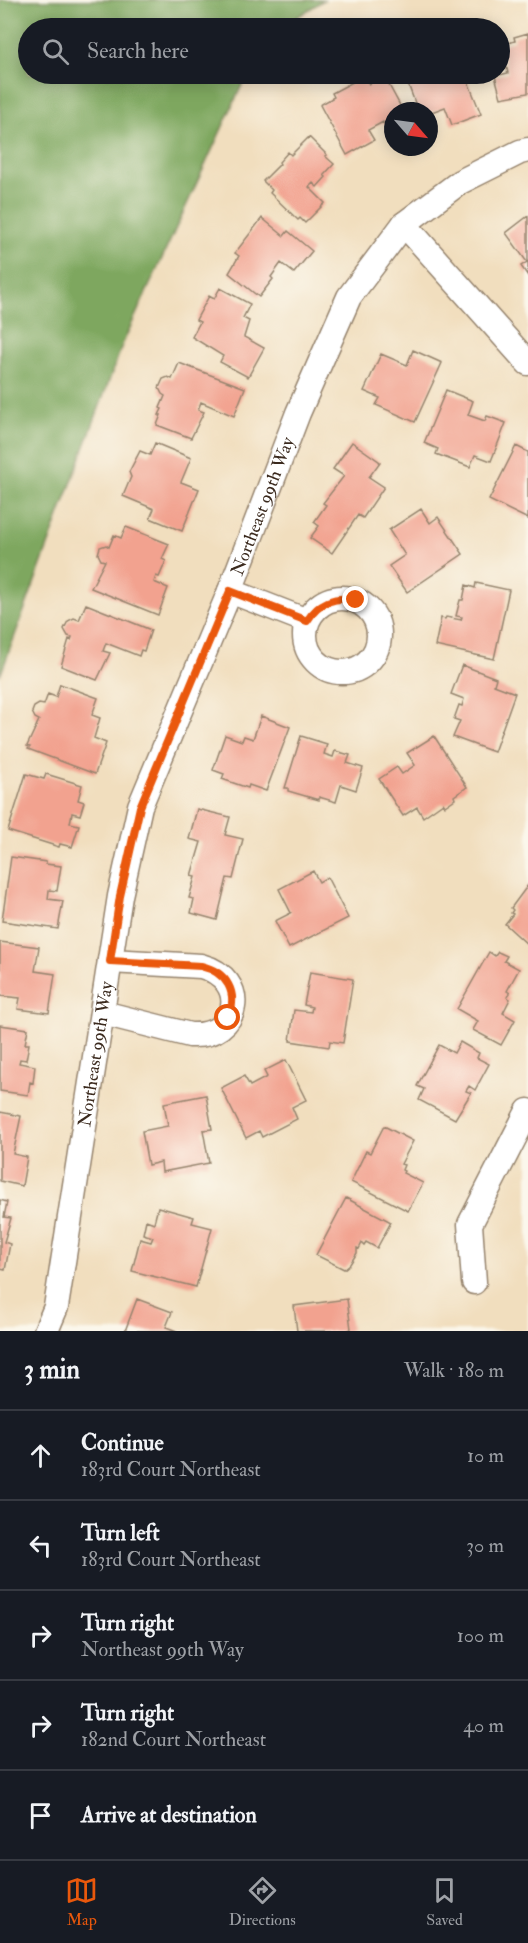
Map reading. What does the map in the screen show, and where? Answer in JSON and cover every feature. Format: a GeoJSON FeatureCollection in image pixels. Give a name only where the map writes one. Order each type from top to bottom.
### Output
{"type":"FeatureCollection","features":[{"type":"Feature","properties":{"kind":"street","name":"Northeast 99th Way"},"geometry":{"type":"LineString","coordinates":[[46,1331],[56,1307],[120,896],[140,807],[230,591],[298,413],[349,297],[404,224],[460,182],[528,150]]}},
{"type":"Feature","properties":{"kind":"street"},"geometry":{"type":"LineString","coordinates":[[404,224],[528,363]]}},
{"type":"Feature","properties":{"kind":"street"},"geometry":{"type":"LineString","coordinates":[[230,591],[307,621]]}},
{"type":"Feature","properties":{"kind":"street"},"geometry":{"type":"LineString","coordinates":[[103,1013],[201,1036],[221,1027],[232,1008],[233,996],[229,985],[222,975],[213,969],[201,966],[110,961]]}},
{"type":"Feature","properties":{"kind":"street"},"geometry":{"type":"LineString","coordinates":[[474,1282],[470,1224],[528,1111]]}},
{"type":"Feature","properties":{"kind":"green space"},"geometry":{"type":"Polygon","coordinates":[[[0,0],[324,0],[296,18],[18,18],[18,84],[242,84],[123,343],[0,676],[0,0]]]}},
{"type":"Feature","properties":{"kind":"building"},"geometry":{"type":"Polygon","coordinates":[[[528,33],[528,93],[501,98],[497,84],[510,84],[510,42],[515,41],[514,37],[528,33]]]}},
{"type":"Feature","properties":{"kind":"building"},"geometry":{"type":"Polygon","coordinates":[[[349,84],[388,84],[398,102],[384,102],[384,124],[368,130],[374,140],[347,155],[320,105],[334,97],[332,93],[349,84]]]}},
{"type":"Feature","properties":{"kind":"building"},"geometry":{"type":"Polygon","coordinates":[[[408,84],[469,84],[481,114],[452,125],[445,107],[438,110],[438,102],[415,102],[408,84]]]}},
{"type":"Feature","properties":{"kind":"building"},"geometry":{"type":"Polygon","coordinates":[[[309,137],[334,164],[317,187],[313,183],[309,187],[325,203],[305,223],[300,218],[298,220],[270,193],[272,190],[263,181],[288,152],[291,155],[309,137]]]}},
{"type":"Feature","properties":{"kind":"building"},"geometry":{"type":"Polygon","coordinates":[[[528,216],[528,276],[521,266],[527,262],[506,233],[528,216]]]}},
{"type":"Feature","properties":{"kind":"building"},"geometry":{"type":"Polygon","coordinates":[[[262,218],[284,236],[288,231],[312,251],[294,273],[281,263],[271,277],[273,279],[259,297],[229,273],[239,256],[235,253],[262,218]]]}},
{"type":"Feature","properties":{"kind":"building"},"geometry":{"type":"Polygon","coordinates":[[[220,288],[250,304],[243,318],[249,321],[244,337],[264,348],[248,377],[220,362],[223,356],[192,337],[200,322],[196,320],[209,296],[214,299],[220,288]]]}},
{"type":"Feature","properties":{"kind":"building"},"geometry":{"type":"Polygon","coordinates":[[[413,350],[442,363],[415,422],[376,405],[380,398],[364,391],[381,354],[407,365],[413,350]]]}},
{"type":"Feature","properties":{"kind":"building"},"geometry":{"type":"Polygon","coordinates":[[[179,363],[245,388],[234,416],[201,402],[198,410],[204,412],[191,438],[157,425],[165,396],[159,388],[163,379],[168,377],[172,379],[179,363]]]}},
{"type":"Feature","properties":{"kind":"building"},"geometry":{"type":"Polygon","coordinates":[[[446,390],[473,401],[468,415],[485,421],[487,416],[506,423],[491,461],[475,455],[470,467],[436,454],[438,449],[424,443],[446,390]]]}},
{"type":"Feature","properties":{"kind":"building"},"geometry":{"type":"Polygon","coordinates":[[[352,442],[380,462],[369,477],[384,487],[363,518],[358,515],[332,553],[310,538],[319,526],[314,522],[326,505],[323,503],[344,476],[333,469],[352,442]]]}},
{"type":"Feature","properties":{"kind":"building"},"geometry":{"type":"Polygon","coordinates":[[[155,443],[191,458],[181,482],[199,489],[182,531],[150,518],[154,509],[123,496],[131,477],[129,472],[140,451],[150,455],[155,443]]]}},
{"type":"Feature","properties":{"kind":"building"},"geometry":{"type":"Polygon","coordinates":[[[516,446],[528,452],[528,519],[489,500],[516,446]]]}},
{"type":"Feature","properties":{"kind":"building"},"geometry":{"type":"Polygon","coordinates":[[[421,509],[430,523],[438,517],[463,554],[407,592],[389,566],[405,555],[389,530],[421,509]]]}},
{"type":"Feature","properties":{"kind":"building"},"geometry":{"type":"Polygon","coordinates":[[[126,527],[169,544],[162,559],[166,561],[159,577],[156,576],[154,582],[168,588],[158,615],[91,588],[105,561],[101,560],[98,554],[100,547],[106,545],[109,547],[114,535],[121,538],[126,527]]]}},
{"type":"Feature","properties":{"kind":"building"},"geometry":{"type":"Polygon","coordinates":[[[476,583],[509,590],[494,659],[435,646],[441,618],[461,620],[462,617],[456,616],[466,585],[475,588],[476,583]]]}},
{"type":"Feature","properties":{"kind":"building"},"geometry":{"type":"Polygon","coordinates":[[[86,604],[151,630],[144,651],[141,650],[139,656],[106,643],[103,651],[110,653],[97,680],[61,666],[69,639],[71,640],[72,637],[68,636],[64,629],[68,621],[74,618],[79,620],[86,604]]]}},
{"type":"Feature","properties":{"kind":"building"},"geometry":{"type":"Polygon","coordinates":[[[462,665],[496,678],[494,685],[515,693],[494,752],[453,737],[460,721],[454,719],[464,699],[451,694],[462,665]]]}},
{"type":"Feature","properties":{"kind":"building"},"geometry":{"type":"Polygon","coordinates":[[[60,684],[98,698],[92,715],[100,718],[94,738],[106,743],[95,774],[28,749],[30,747],[27,746],[39,720],[32,712],[34,707],[39,704],[44,705],[48,694],[56,697],[60,684]]]}},
{"type":"Feature","properties":{"kind":"building"},"geometry":{"type":"Polygon","coordinates":[[[261,716],[290,727],[266,791],[249,785],[248,788],[222,779],[224,774],[213,770],[225,735],[242,741],[244,736],[253,739],[261,716]]]}},
{"type":"Feature","properties":{"kind":"building"},"geometry":{"type":"Polygon","coordinates":[[[301,736],[327,744],[324,754],[333,757],[335,751],[350,755],[347,763],[363,768],[356,790],[341,785],[336,802],[319,797],[319,800],[288,791],[288,788],[285,788],[301,736]]]}},
{"type":"Feature","properties":{"kind":"building"},"geometry":{"type":"Polygon","coordinates":[[[434,736],[467,787],[445,806],[443,803],[423,817],[417,807],[403,816],[379,779],[397,767],[402,774],[415,765],[407,753],[434,736]]]}},
{"type":"Feature","properties":{"kind":"building"},"geometry":{"type":"Polygon","coordinates":[[[26,774],[44,779],[46,774],[82,785],[78,800],[84,802],[80,815],[72,813],[70,823],[79,825],[72,847],[60,844],[59,847],[8,831],[26,774]]]}},
{"type":"Feature","properties":{"kind":"building"},"geometry":{"type":"Polygon","coordinates":[[[197,809],[230,817],[225,835],[243,839],[233,879],[227,878],[217,920],[191,913],[194,899],[189,898],[195,877],[191,876],[201,842],[189,839],[197,809]]]}},
{"type":"Feature","properties":{"kind":"building"},"geometry":{"type":"Polygon","coordinates":[[[11,857],[61,866],[57,891],[49,890],[48,899],[63,901],[58,929],[2,921],[11,857]]]}},
{"type":"Feature","properties":{"kind":"building"},"geometry":{"type":"Polygon","coordinates":[[[313,871],[319,882],[327,877],[348,918],[289,948],[275,921],[291,913],[279,889],[313,871]]]}},
{"type":"Feature","properties":{"kind":"building"},"geometry":{"type":"Polygon","coordinates":[[[528,885],[528,945],[505,924],[513,914],[511,908],[528,885]]]}},
{"type":"Feature","properties":{"kind":"building"},"geometry":{"type":"Polygon","coordinates":[[[0,942],[39,947],[35,971],[55,974],[49,1013],[18,1009],[20,998],[0,996],[0,942]]]}},
{"type":"Feature","properties":{"kind":"building"},"geometry":{"type":"Polygon","coordinates":[[[489,952],[495,956],[498,952],[507,956],[504,961],[519,969],[507,991],[510,993],[507,997],[510,999],[503,1013],[515,1020],[501,1045],[473,1030],[478,1021],[457,1009],[489,952]]]}},
{"type":"Feature","properties":{"kind":"building"},"geometry":{"type":"Polygon","coordinates":[[[310,972],[353,979],[343,1043],[330,1041],[329,1047],[290,1041],[294,1010],[311,1012],[312,1007],[304,1005],[310,972]]]}},
{"type":"Feature","properties":{"kind":"building"},"geometry":{"type":"Polygon","coordinates":[[[0,1025],[28,1029],[25,1044],[29,1044],[26,1060],[20,1059],[19,1063],[35,1066],[33,1083],[30,1082],[28,1095],[0,1091],[0,1025]]]}},
{"type":"Feature","properties":{"kind":"building"},"geometry":{"type":"Polygon","coordinates":[[[460,1042],[479,1053],[477,1058],[489,1064],[475,1090],[469,1086],[466,1091],[471,1093],[455,1119],[419,1100],[424,1089],[417,1086],[439,1045],[454,1053],[460,1042]]]}},
{"type":"Feature","properties":{"kind":"building"},"geometry":{"type":"Polygon","coordinates":[[[286,1060],[306,1100],[292,1107],[297,1119],[262,1137],[259,1131],[246,1138],[221,1088],[244,1076],[250,1086],[267,1077],[264,1071],[286,1060]]]}},
{"type":"Feature","properties":{"kind":"building"},"geometry":{"type":"Polygon","coordinates":[[[206,1095],[212,1129],[203,1130],[209,1163],[162,1172],[161,1162],[148,1165],[142,1131],[168,1126],[164,1103],[206,1095]]]}},
{"type":"Feature","properties":{"kind":"building"},"geometry":{"type":"Polygon","coordinates":[[[0,1112],[21,1116],[13,1154],[27,1157],[22,1186],[0,1181],[0,1112]]]}},
{"type":"Feature","properties":{"kind":"building"},"geometry":{"type":"Polygon","coordinates":[[[384,1126],[413,1141],[401,1164],[404,1165],[402,1170],[403,1173],[423,1183],[408,1211],[351,1182],[366,1151],[370,1153],[384,1126]]]}},
{"type":"Feature","properties":{"kind":"building"},"geometry":{"type":"Polygon","coordinates":[[[346,1198],[391,1222],[377,1248],[366,1242],[364,1245],[362,1243],[359,1249],[357,1248],[357,1253],[350,1264],[344,1269],[316,1255],[346,1198]]]}},
{"type":"Feature","properties":{"kind":"building"},"geometry":{"type":"Polygon","coordinates":[[[0,1200],[7,1202],[4,1217],[11,1218],[4,1242],[10,1244],[5,1270],[0,1269],[0,1200]]]}},
{"type":"Feature","properties":{"kind":"building"},"geometry":{"type":"Polygon","coordinates":[[[158,1207],[194,1217],[192,1223],[212,1228],[196,1287],[132,1271],[140,1239],[151,1242],[153,1237],[143,1234],[146,1220],[154,1223],[158,1207]]]}},
{"type":"Feature","properties":{"kind":"building"},"geometry":{"type":"Polygon","coordinates":[[[137,1299],[172,1312],[166,1327],[177,1331],[125,1331],[137,1299]]]}},
{"type":"Feature","properties":{"kind":"building"},"geometry":{"type":"Polygon","coordinates":[[[347,1299],[351,1329],[347,1331],[297,1331],[294,1306],[347,1299]]]}},
{"type":"Feature","properties":{"kind":"route"},"geometry":{"type":"LineString","coordinates":[[228,1018],[233,996],[222,975],[213,969],[201,966],[110,961],[120,896],[140,807],[230,591],[307,621],[313,611],[332,599],[356,600]]}}]}
